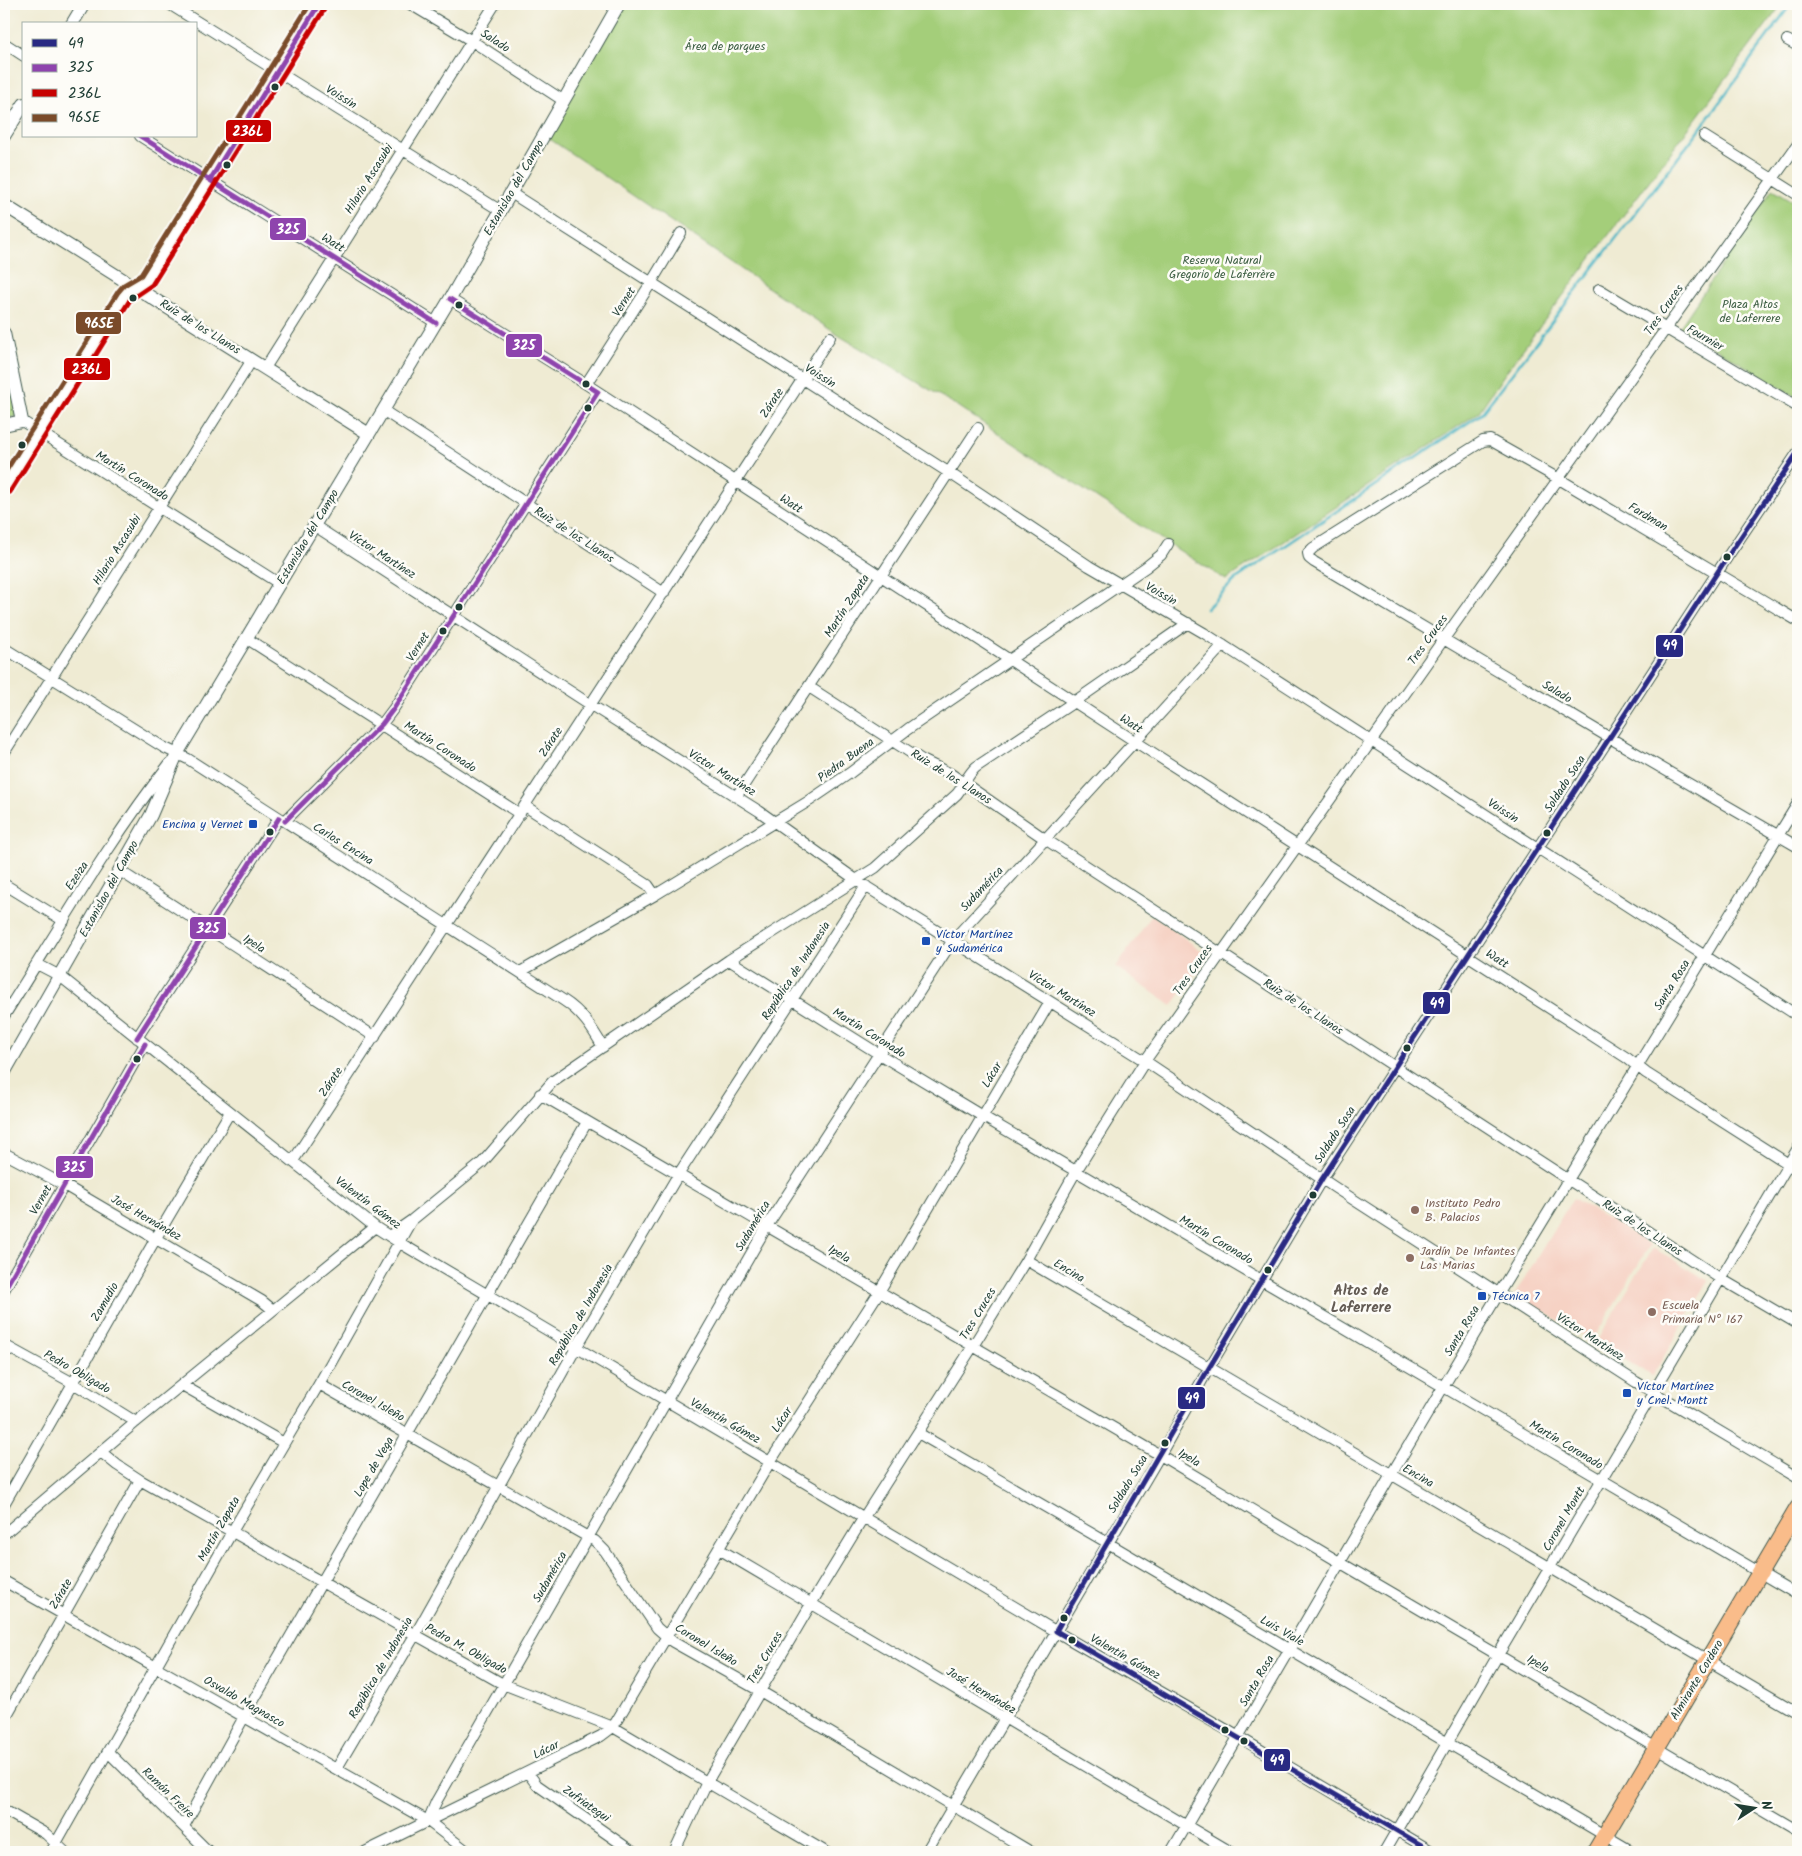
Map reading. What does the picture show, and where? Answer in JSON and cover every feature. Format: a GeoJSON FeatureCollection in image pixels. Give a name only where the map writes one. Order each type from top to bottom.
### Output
{"type":"FeatureCollection","features":[{"type":"Feature","properties":{"kind":"main road","name":"Almirante Cordero"},"geometry":{"type":"LineString","coordinates":[[1595,1852],[1798,1508]]}},
{"type":"Feature","properties":{"kind":"street"},"geometry":{"type":"LineString","coordinates":[[73,22],[84,4]]}},
{"type":"Feature","properties":{"kind":"street","name":"Voissin"},"geometry":{"type":"LineString","coordinates":[[169,4],[501,211]]}},
{"type":"Feature","properties":{"kind":"street"},"geometry":{"type":"LineString","coordinates":[[4,488],[124,296],[128,291],[146,281],[319,4]]}},
{"type":"Feature","properties":{"kind":"street","name":"Salado"},"geometry":{"type":"LineString","coordinates":[[410,4],[472,40],[564,101]]}},
{"type":"Feature","properties":{"kind":"street","name":"Hilario Ascasubi"},"geometry":{"type":"LineString","coordinates":[[265,368],[495,4]]}},
{"type":"Feature","properties":{"kind":"street","name":"Estanislao del Campo"},"geometry":{"type":"LineString","coordinates":[[4,1073],[151,815],[177,754],[384,411],[619,4]]}},
{"type":"Feature","properties":{"kind":"street"},"geometry":{"type":"LineString","coordinates":[[1787,40],[1798,46]]}},
{"type":"Feature","properties":{"kind":"street"},"geometry":{"type":"LineString","coordinates":[[4,44],[22,55]]}},
{"type":"Feature","properties":{"kind":"street"},"geometry":{"type":"LineString","coordinates":[[4,136],[22,107]]}},
{"type":"Feature","properties":{"kind":"street"},"geometry":{"type":"LineString","coordinates":[[1704,136],[1798,196]]}},
{"type":"Feature","properties":{"kind":"street","name":"Watt"},"geometry":{"type":"LineString","coordinates":[[143,138],[436,322]]}},
{"type":"Feature","properties":{"kind":"street","name":"Tres Cruces"},"geometry":{"type":"LineString","coordinates":[[674,1852],[707,1782],[811,1604],[1026,1260],[1076,1171],[1145,1061],[1371,740],[1798,144]]}},
{"type":"Feature","properties":{"kind":"street","name":"Voissin"},"geometry":{"type":"LineString","coordinates":[[511,193],[948,472],[1089,566],[1223,645],[1798,1016]]}},
{"type":"Feature","properties":{"kind":"street","name":"Ruiz de los Llanos"},"geometry":{"type":"LineString","coordinates":[[5,209],[136,287],[369,434]]}},
{"type":"Feature","properties":{"kind":"street","name":"Vernet"},"geometry":{"type":"LineString","coordinates":[[586,384],[680,233]]}},
{"type":"Feature","properties":{"kind":"street","name":"Fournier"},"geometry":{"type":"LineString","coordinates":[[1599,289],[1798,407]]}},
{"type":"Feature","properties":{"kind":"street","name":"Watt"},"geometry":{"type":"LineString","coordinates":[[450,299],[586,384],[1798,1170]]}},
{"type":"Feature","properties":{"kind":"street"},"geometry":{"type":"LineString","coordinates":[[4,334],[22,421],[4,425]]}},
{"type":"Feature","properties":{"kind":"street","name":"Zárate"},"geometry":{"type":"LineString","coordinates":[[293,1161],[830,337]]}},
{"type":"Feature","properties":{"kind":"street","name":"Hilario Ascasubi"},"geometry":{"type":"LineString","coordinates":[[4,754],[252,360]]}},
{"type":"Feature","properties":{"kind":"street","name":"Vernet"},"geometry":{"type":"LineString","coordinates":[[4,1290],[64,1185],[141,1041],[207,928],[282,820],[382,724],[598,392]]}},
{"type":"Feature","properties":{"kind":"street","name":"Ruiz de los Llanos"},"geometry":{"type":"LineString","coordinates":[[384,411],[664,593]]}},
{"type":"Feature","properties":{"kind":"street","name":"Martín Coronado"},"geometry":{"type":"LineString","coordinates":[[22,421],[280,584]]}},
{"type":"Feature","properties":{"kind":"street","name":"Martín Zapata"},"geometry":{"type":"LineString","coordinates":[[736,797],[978,428]]}},
{"type":"Feature","properties":{"kind":"street","name":"Fardman"},"geometry":{"type":"LineString","coordinates":[[1308,553],[1483,441],[1490,440],[1798,621]]}},
{"type":"Feature","properties":{"kind":"street","name":"Soldado Sosa"},"geometry":{"type":"LineString","coordinates":[[926,1852],[1160,1455],[1209,1368],[1322,1179],[1798,452]]}},
{"type":"Feature","properties":{"kind":"street","name":"Víctor Martínez"},"geometry":{"type":"LineString","coordinates":[[315,526],[736,797],[856,880],[1145,1061],[1322,1179],[1653,1392],[1798,1478]]}},
{"type":"Feature","properties":{"kind":"street","name":"Piedra Buena"},"geometry":{"type":"LineString","coordinates":[[520,972],[655,895],[775,823],[850,773],[1010,659],[1155,560],[1161,555],[1168,544]]}},
{"type":"Feature","properties":{"kind":"street","name":"Salado"},"geometry":{"type":"LineString","coordinates":[[1308,553],[1309,558],[1314,562],[1443,640],[1798,847]]}},
{"type":"Feature","properties":{"kind":"street"},"geometry":{"type":"LineString","coordinates":[[388,1236],[412,1220],[482,1163],[553,1081],[729,960],[880,864],[952,799],[976,767],[1188,623]]}},
{"type":"Feature","properties":{"kind":"street","name":"Martín Coronado"},"geometry":{"type":"LineString","coordinates":[[246,638],[382,724],[648,885],[655,895]]}},
{"type":"Feature","properties":{"kind":"street","name":"Sudamérica"},"geometry":{"type":"LineString","coordinates":[[428,1821],[436,1802],[502,1684],[767,1226],[953,940],[1223,645]]}},
{"type":"Feature","properties":{"kind":"street","name":"Carlos Encina"},"geometry":{"type":"LineString","coordinates":[[4,648],[177,754],[188,758],[282,820],[448,924],[574,1008],[587,1020],[603,1047]]}},
{"type":"Feature","properties":{"kind":"street","name":"Ruiz de los Llanos"},"geometry":{"type":"LineString","coordinates":[[809,687],[964,784],[1045,839],[1721,1279],[1798,1324]]}},
{"type":"Feature","properties":{"kind":"street","name":"Ezeiza"},"geometry":{"type":"LineString","coordinates":[[4,1016],[142,799],[177,754]]}},
{"type":"Feature","properties":{"kind":"street","name":"Santa Rosa"},"geometry":{"type":"LineString","coordinates":[[1171,1852],[1444,1386],[1637,1065],[1798,803]]}},
{"type":"Feature","properties":{"kind":"street","name":"Ipela"},"geometry":{"type":"LineString","coordinates":[[120,871],[375,1037]]}},
{"type":"Feature","properties":{"kind":"street"},"geometry":{"type":"LineString","coordinates":[[4,884],[64,921]]}},
{"type":"Feature","properties":{"kind":"street","name":"República de Indonesia"},"geometry":{"type":"LineString","coordinates":[[337,1768],[415,1635],[576,1348],[678,1175],[866,886]]}},
{"type":"Feature","properties":{"kind":"street","name":"Martín Coronado"},"geometry":{"type":"LineString","coordinates":[[729,960],[982,1116],[1798,1595]]}},
{"type":"Feature","properties":{"kind":"street","name":"Valentín Gómez"},"geometry":{"type":"LineString","coordinates":[[37,964],[60,976],[388,1236],[1433,1852]]}},
{"type":"Feature","properties":{"kind":"street","name":"Lácar"},"geometry":{"type":"LineString","coordinates":[[428,1821],[601,1736],[613,1727],[770,1462],[879,1292],[1050,1002]]}},
{"type":"Feature","properties":{"kind":"street","name":"Ipela"},"geometry":{"type":"LineString","coordinates":[[540,1094],[1160,1455],[1798,1831]]}},
{"type":"Feature","properties":{"kind":"street","name":"Zamudio"},"geometry":{"type":"LineString","coordinates":[[4,1504],[230,1112]]}},
{"type":"Feature","properties":{"kind":"street","name":"Lope de Vega"},"geometry":{"type":"LineString","coordinates":[[184,1826],[244,1717],[587,1122]]}},
{"type":"Feature","properties":{"kind":"street","name":"Coronel Montt"},"geometry":{"type":"LineString","coordinates":[[1384,1852],[1498,1655],[1798,1148]]}},
{"type":"Feature","properties":{"kind":"street","name":"José Hernández"},"geometry":{"type":"LineString","coordinates":[[4,1153],[156,1238],[262,1301],[272,1310]]}},
{"type":"Feature","properties":{"kind":"street","name":"Martín Zapata"},"geometry":{"type":"LineString","coordinates":[[54,1848],[232,1530],[319,1384],[412,1220]]}},
{"type":"Feature","properties":{"kind":"street"},"geometry":{"type":"LineString","coordinates":[[4,1534],[136,1422],[375,1227]]}},
{"type":"Feature","properties":{"kind":"street","name":"Encina"},"geometry":{"type":"LineString","coordinates":[[1026,1260],[1798,1713]]}},
{"type":"Feature","properties":{"kind":"street","name":"Pedro Obligado"},"geometry":{"type":"LineString","coordinates":[[4,1345],[74,1383],[136,1422]]}},
{"type":"Feature","properties":{"kind":"street"},"geometry":{"type":"LineString","coordinates":[[182,1384],[284,1443]]}},
{"type":"Feature","properties":{"kind":"street","name":"Coronel Isleño"},"geometry":{"type":"LineString","coordinates":[[319,1384],[599,1544],[657,1628],[666,1637],[1031,1852]]}},
{"type":"Feature","properties":{"kind":"street","name":"Luis Viale"},"geometry":{"type":"LineString","coordinates":[[918,1433],[1108,1542],[1633,1852]]}},
{"type":"Feature","properties":{"kind":"street","name":"Pedro M. Obligado"},"geometry":{"type":"LineString","coordinates":[[101,1452],[116,1465],[140,1480],[232,1530],[502,1684],[613,1727],[826,1852]]}},
{"type":"Feature","properties":{"kind":"street","name":"Zárate"},"geometry":{"type":"LineString","coordinates":[[4,1720],[140,1480]]}},
{"type":"Feature","properties":{"kind":"street","name":"José Hernández"},"geometry":{"type":"LineString","coordinates":[[719,1549],[1231,1852]]}},
{"type":"Feature","properties":{"kind":"street","name":"Osvaldo Magnasco"},"geometry":{"type":"LineString","coordinates":[[4,1581],[428,1821],[468,1852]]}},
{"type":"Feature","properties":{"kind":"street","name":"Ramón Freire"},"geometry":{"type":"LineString","coordinates":[[108,1752],[209,1852]]}},
{"type":"Feature","properties":{"kind":"street","name":"Zufriategui"},"geometry":{"type":"LineString","coordinates":[[528,1773],[537,1785],[633,1852]]}},
{"type":"Feature","properties":{"kind":"street"},"geometry":{"type":"LineString","coordinates":[[4,1810],[46,1834],[54,1848],[65,1852]]}},
{"type":"Feature","properties":{"kind":"street"},"geometry":{"type":"LineString","coordinates":[[365,1852],[428,1821]]}},
{"type":"Feature","properties":{"kind":"shaded area"},"geometry":{"type":"Polygon","coordinates":[[[1152,915],[1208,955],[1172,1006],[1116,967],[1152,915]]]}},
{"type":"Feature","properties":{"kind":"shaded area"},"geometry":{"type":"Polygon","coordinates":[[[1573,1198],[1650,1245],[1592,1341],[1515,1294],[1573,1198]]]}},
{"type":"Feature","properties":{"kind":"shaded area","name":"Escuela Primaria Nº 167"},"geometry":{"type":"Polygon","coordinates":[[[1653,1248],[1709,1281],[1652,1376],[1596,1342],[1653,1248]]]}},
{"type":"Feature","properties":{"kind":"green space","name":"Reserva Natural Gregorio de Laferrère"},"geometry":{"type":"Polygon","coordinates":[[[619,4],[1782,4],[1508,369],[1478,413],[1226,580],[1098,499],[954,404],[838,335],[544,135],[619,4]]]}},
{"type":"Feature","properties":{"kind":"green space","name":"Plaza Altos de Laferrere"},"geometry":{"type":"Polygon","coordinates":[[[1773,189],[1798,204],[1798,398],[1680,327],[1773,189]]]}},
{"type":"Feature","properties":{"kind":"green space"},"geometry":{"type":"Polygon","coordinates":[[[4,350],[19,416],[4,419],[4,350]]]}},
{"type":"Feature","properties":{"kind":"waterway"},"geometry":{"type":"LineString","coordinates":[[1206,609],[1236,579],[1481,414],[1697,133],[1791,4]]}},
{"type":"Feature","properties":{"kind":"transit line","name":"96SE"},"geometry":{"type":"LineString","coordinates":[[4,474],[118,292],[124,285],[141,275],[310,4]]}},
{"type":"Feature","properties":{"kind":"transit line","name":"325"},"geometry":{"type":"LineString","coordinates":[[210,180],[319,4]]}},
{"type":"Feature","properties":{"kind":"transit line","name":"236L"},"geometry":{"type":"LineString","coordinates":[[10,492],[130,300],[152,285],[325,8]]}},
{"type":"Feature","properties":{"kind":"transit line","name":"325"},"geometry":{"type":"LineString","coordinates":[[143,138],[436,323]]}},
{"type":"Feature","properties":{"kind":"transit line","name":"325"},"geometry":{"type":"LineString","coordinates":[[450,299],[598,392]]}},
{"type":"Feature","properties":{"kind":"transit line","name":"325"},"geometry":{"type":"LineString","coordinates":[[285,821],[382,724],[394,708],[598,392]]}},
{"type":"Feature","properties":{"kind":"transit line","name":"49"},"geometry":{"type":"LineString","coordinates":[[1056,1631],[1209,1368],[1322,1179],[1728,556],[1798,452]]}},
{"type":"Feature","properties":{"kind":"transit line","name":"325"},"geometry":{"type":"LineString","coordinates":[[137,1038],[279,818]]}},
{"type":"Feature","properties":{"kind":"transit line","name":"325"},"geometry":{"type":"LineString","coordinates":[[4,1290],[145,1044]]}},
{"type":"Feature","properties":{"kind":"transit line","name":"49"},"geometry":{"type":"LineString","coordinates":[[1056,1631],[1433,1852]]}},
{"type":"Feature","properties":{"kind":"place","name":"Encina y Vernet"},"geometry":{"type":"Point","coordinates":[253,824]}},
{"type":"Feature","properties":{"kind":"place","name":"Víctor Martínez y Sudamérica"},"geometry":{"type":"Point","coordinates":[926,941]}},
{"type":"Feature","properties":{"kind":"place","name":"Instituto Pedro B. Palacios"},"geometry":{"type":"Point","coordinates":[1415,1210]}},
{"type":"Feature","properties":{"kind":"place","name":"Jardín De Infantes Las Marias"},"geometry":{"type":"Point","coordinates":[1410,1258]}},
{"type":"Feature","properties":{"kind":"place","name":"Técnica 7"},"geometry":{"type":"Point","coordinates":[1482,1296]}},
{"type":"Feature","properties":{"kind":"place","name":"Escuela Primaria Nº 167"},"geometry":{"type":"Point","coordinates":[1652,1312]}},
{"type":"Feature","properties":{"kind":"place","name":"Víctor Martínez y Cnel. Montt"},"geometry":{"type":"Point","coordinates":[1627,1393]}},
{"type":"Feature","properties":{"kind":"district","name":"Altos de Laferrere"},"geometry":{"type":"Point","coordinates":[1361,1300]}},
{"type":"Feature","properties":{"kind":"park label","name":"Área de parques"},"geometry":{"type":"Point","coordinates":[725,46]}}]}
